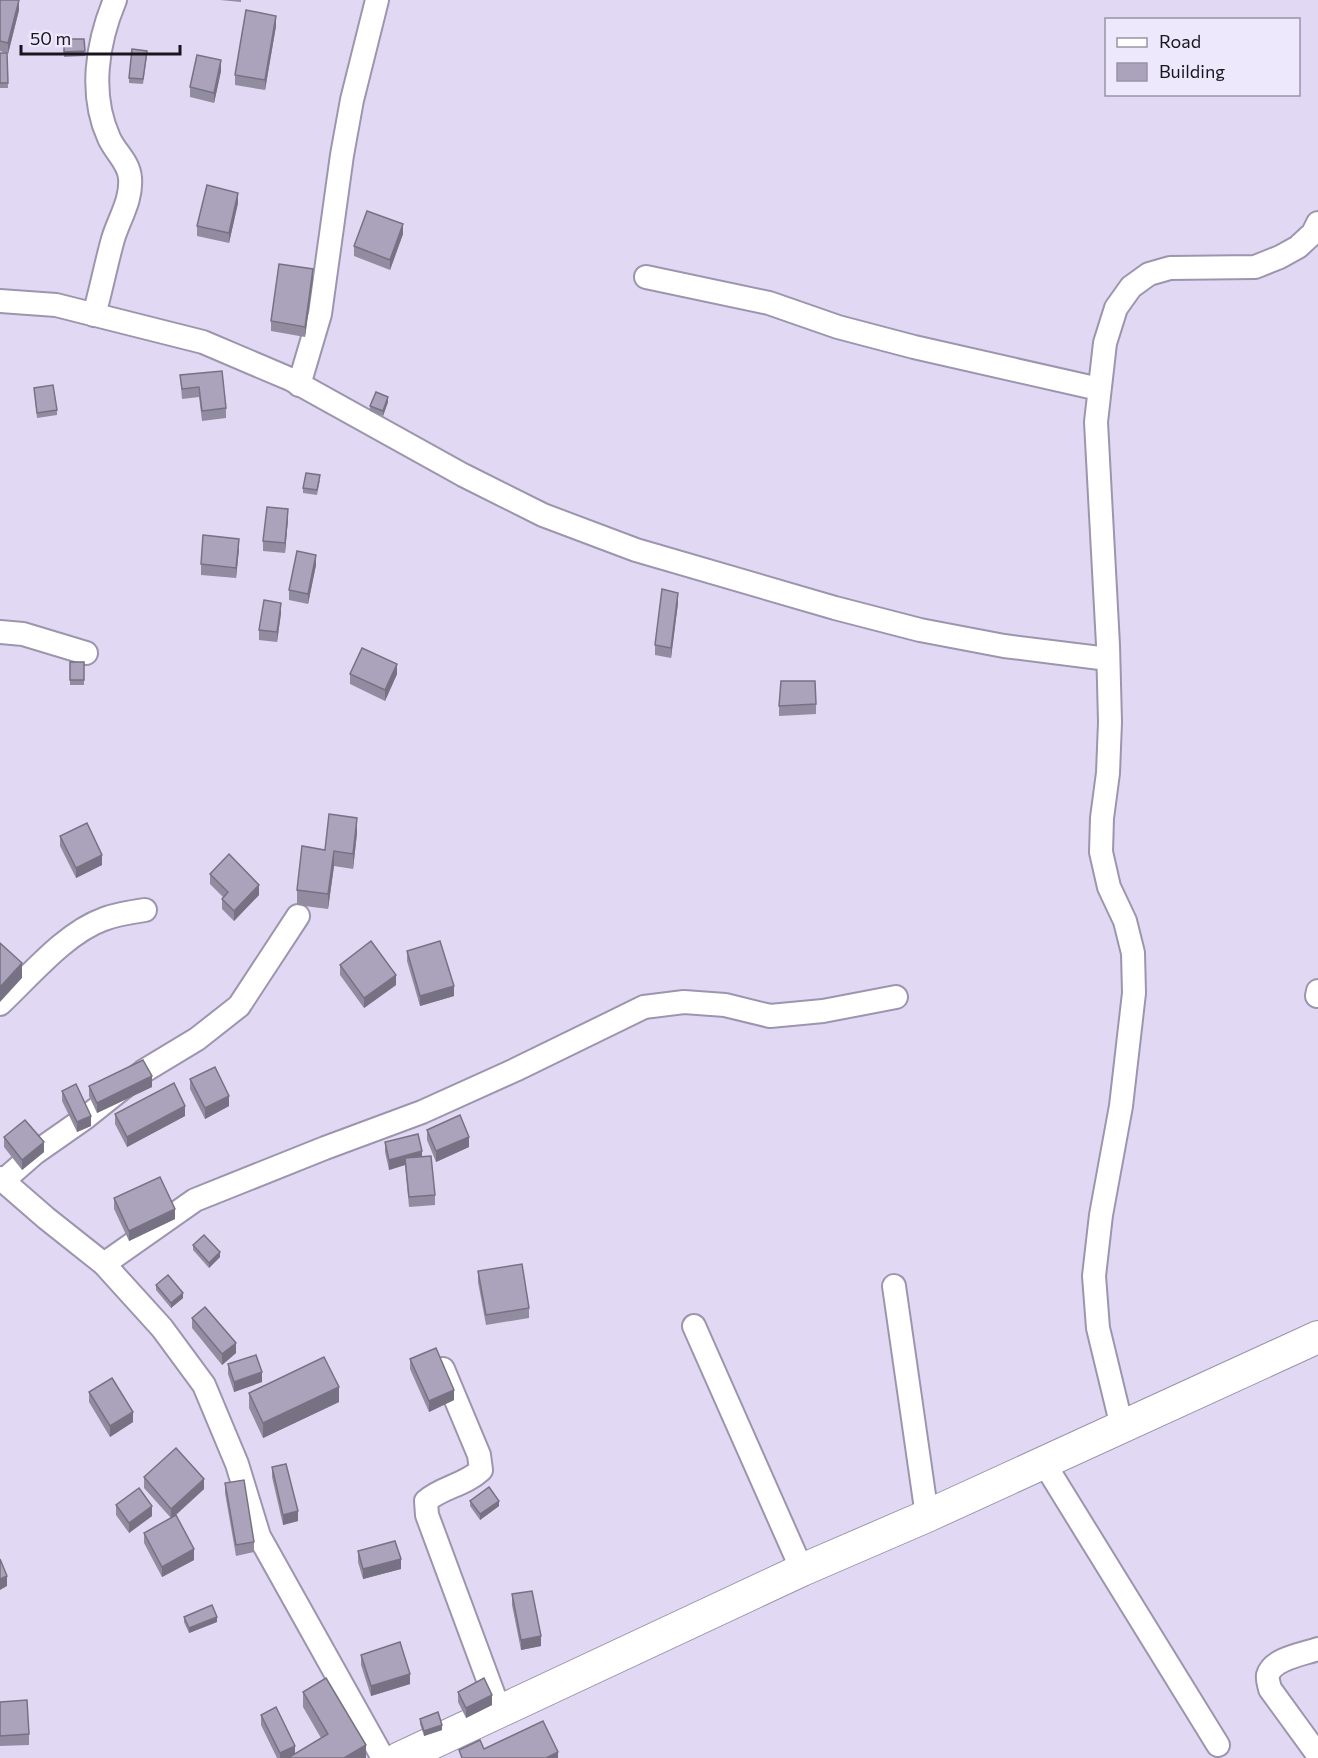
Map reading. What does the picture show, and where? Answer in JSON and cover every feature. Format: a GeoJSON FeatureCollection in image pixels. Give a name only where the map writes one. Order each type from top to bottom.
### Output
{"type":"FeatureCollection","features":[{"type":"Feature","properties":{"kind":"street"},"geometry":{"type":"LineString","coordinates":[[94,315],[114,236],[128,198],[130,178],[127,165],[110,141],[103,124],[97,81],[101,42],[115,0]]}},
{"type":"Feature","properties":{"kind":"street"},"geometry":{"type":"LineString","coordinates":[[299,384],[320,314],[342,154],[352,100],[377,0]]}},
{"type":"Feature","properties":{"kind":"street"},"geometry":{"type":"LineString","coordinates":[[1122,1427],[1098,1328],[1094,1276],[1101,1215],[1121,1106],[1134,993],[1133,953],[1125,921],[1109,887],[1101,852],[1110,722],[1095,422],[1105,343],[1116,308],[1131,287],[1149,274],[1170,268],[1255,267],[1280,257],[1314,238]]}},
{"type":"Feature","properties":{"kind":"street"},"geometry":{"type":"LineString","coordinates":[[646,277],[770,303],[838,327],[914,347],[1100,389]]}},
{"type":"Feature","properties":{"kind":"street"},"geometry":{"type":"LineString","coordinates":[[0,301],[56,306],[203,342],[299,384],[463,475],[543,515],[636,550],[835,608],[921,630],[1004,646],[1108,659]]}},
{"type":"Feature","properties":{"kind":"street"},"geometry":{"type":"LineString","coordinates":[[0,632],[23,634],[86,653]]}},
{"type":"Feature","properties":{"kind":"street"},"geometry":{"type":"LineString","coordinates":[[0,1004],[61,946],[81,931],[101,920],[122,913],[145,910]]}},
{"type":"Feature","properties":{"kind":"street"},"geometry":{"type":"LineString","coordinates":[[298,916],[239,1006],[197,1039],[144,1071],[2,1179],[104,1264],[162,1328],[204,1385],[237,1464],[260,1536],[383,1758]]}},
{"type":"Feature","properties":{"kind":"street"},"geometry":{"type":"LineString","coordinates":[[104,1264],[195,1200],[422,1112],[644,1007],[684,1002],[715,1004],[770,1016],[823,1011],[896,997]]}},
{"type":"Feature","properties":{"kind":"street"},"geometry":{"type":"LineString","coordinates":[[894,1286],[927,1516]]}},
{"type":"Feature","properties":{"kind":"street"},"geometry":{"type":"LineString","coordinates":[[693,1326],[801,1570]]}},
{"type":"Feature","properties":{"kind":"street"},"geometry":{"type":"LineString","coordinates":[[400,1758],[801,1570],[927,1516],[1318,1336]]}},
{"type":"Feature","properties":{"kind":"street"},"geometry":{"type":"LineString","coordinates":[[440,1362],[479,1455],[481,1470],[472,1479],[434,1494],[426,1501],[427,1515],[500,1712]]}},
{"type":"Feature","properties":{"kind":"street"},"geometry":{"type":"LineString","coordinates":[[1044,1463],[1218,1745]]}},
{"type":"Feature","properties":{"kind":"street"},"geometry":{"type":"LineString","coordinates":[[1318,1649],[1280,1662],[1272,1667],[1267,1677],[1270,1689],[1318,1755]]}},
{"type":"Feature","properties":{"kind":"building"},"geometry":{"type":"Polygon","coordinates":[[[0,0],[19,0],[8,43],[0,41],[0,0]]]}},
{"type":"Feature","properties":{"kind":"building"},"geometry":{"type":"Polygon","coordinates":[[[246,10],[276,16],[265,80],[235,75],[246,10]]]}},
{"type":"Feature","properties":{"kind":"building"},"geometry":{"type":"Polygon","coordinates":[[[64,39],[84,39],[85,51],[64,52],[64,39]]]}},
{"type":"Feature","properties":{"kind":"building"},"geometry":{"type":"Polygon","coordinates":[[[132,49],[147,51],[143,79],[129,78],[132,49]]]}},
{"type":"Feature","properties":{"kind":"building"},"geometry":{"type":"Polygon","coordinates":[[[0,53],[7,53],[8,83],[0,83],[0,53]]]}},
{"type":"Feature","properties":{"kind":"building"},"geometry":{"type":"Polygon","coordinates":[[[197,55],[221,60],[214,93],[190,87],[197,55]]]}},
{"type":"Feature","properties":{"kind":"building"},"geometry":{"type":"Polygon","coordinates":[[[207,185],[238,193],[229,233],[197,226],[207,185]]]}},
{"type":"Feature","properties":{"kind":"building"},"geometry":{"type":"Polygon","coordinates":[[[367,211],[403,224],[390,260],[354,246],[367,211]]]}},
{"type":"Feature","properties":{"kind":"building"},"geometry":{"type":"Polygon","coordinates":[[[279,264],[313,269],[305,327],[271,321],[279,264]]]}},
{"type":"Feature","properties":{"kind":"building"},"geometry":{"type":"Polygon","coordinates":[[[222,371],[226,408],[202,411],[199,387],[182,389],[180,375],[222,371]]]}},
{"type":"Feature","properties":{"kind":"building"},"geometry":{"type":"Polygon","coordinates":[[[53,385],[57,410],[37,413],[34,388],[53,385]]]}},
{"type":"Feature","properties":{"kind":"building"},"geometry":{"type":"Polygon","coordinates":[[[376,392],[388,397],[383,411],[370,406],[376,392]]]}},
{"type":"Feature","properties":{"kind":"building"},"geometry":{"type":"Polygon","coordinates":[[[306,473],[320,475],[317,490],[303,488],[306,473]]]}},
{"type":"Feature","properties":{"kind":"building"},"geometry":{"type":"Polygon","coordinates":[[[267,507],[288,509],[285,543],[263,541],[267,507]]]}},
{"type":"Feature","properties":{"kind":"building"},"geometry":{"type":"Polygon","coordinates":[[[203,535],[239,539],[236,568],[201,564],[203,535]]]}},
{"type":"Feature","properties":{"kind":"building"},"geometry":{"type":"Polygon","coordinates":[[[297,551],[316,555],[308,594],[289,590],[297,551]]]}},
{"type":"Feature","properties":{"kind":"building"},"geometry":{"type":"Polygon","coordinates":[[[662,589],[678,593],[671,648],[655,645],[662,589]]]}},
{"type":"Feature","properties":{"kind":"building"},"geometry":{"type":"Polygon","coordinates":[[[264,600],[281,603],[277,632],[259,630],[264,600]]]}},
{"type":"Feature","properties":{"kind":"building"},"geometry":{"type":"Polygon","coordinates":[[[362,648],[397,664],[385,690],[350,674],[362,648]]]}},
{"type":"Feature","properties":{"kind":"building"},"geometry":{"type":"Polygon","coordinates":[[[70,662],[84,662],[84,680],[70,680],[70,662]]]}},
{"type":"Feature","properties":{"kind":"building"},"geometry":{"type":"Polygon","coordinates":[[[781,681],[815,681],[816,704],[779,706],[781,681]]]}},
{"type":"Feature","properties":{"kind":"building"},"geometry":{"type":"Polygon","coordinates":[[[329,814],[357,818],[353,854],[334,851],[328,894],[297,890],[302,846],[325,850],[329,814]]]}},
{"type":"Feature","properties":{"kind":"building"},"geometry":{"type":"Polygon","coordinates":[[[87,823],[102,855],[76,868],[60,836],[87,823]]]}},
{"type":"Feature","properties":{"kind":"building"},"geometry":{"type":"Polygon","coordinates":[[[229,854],[259,885],[234,911],[222,899],[228,892],[210,874],[229,854]]]}},
{"type":"Feature","properties":{"kind":"building"},"geometry":{"type":"Polygon","coordinates":[[[371,941],[396,975],[364,998],[340,965],[371,941]]]}},
{"type":"Feature","properties":{"kind":"building"},"geometry":{"type":"Polygon","coordinates":[[[440,941],[454,986],[420,996],[407,951],[440,941]]]}},
{"type":"Feature","properties":{"kind":"building"},"geometry":{"type":"Polygon","coordinates":[[[0,943],[22,963],[0,987],[0,943]]]}},
{"type":"Feature","properties":{"kind":"building"},"geometry":{"type":"Polygon","coordinates":[[[143,1060],[152,1076],[97,1103],[89,1086],[143,1060]]]}},
{"type":"Feature","properties":{"kind":"building"},"geometry":{"type":"Polygon","coordinates":[[[215,1067],[229,1096],[205,1108],[190,1079],[215,1067]]]}},
{"type":"Feature","properties":{"kind":"building"},"geometry":{"type":"Polygon","coordinates":[[[174,1083],[185,1106],[127,1137],[115,1114],[174,1083]]]}},
{"type":"Feature","properties":{"kind":"building"},"geometry":{"type":"Polygon","coordinates":[[[76,1084],[91,1116],[77,1122],[62,1091],[76,1084]]]}},
{"type":"Feature","properties":{"kind":"building"},"geometry":{"type":"Polygon","coordinates":[[[460,1115],[469,1137],[436,1151],[427,1130],[460,1115]]]}},
{"type":"Feature","properties":{"kind":"building"},"geometry":{"type":"Polygon","coordinates":[[[25,1120],[44,1142],[22,1160],[4,1137],[25,1120]]]}},
{"type":"Feature","properties":{"kind":"building"},"geometry":{"type":"Polygon","coordinates":[[[418,1134],[422,1151],[389,1160],[385,1142],[418,1134]]]}},
{"type":"Feature","properties":{"kind":"building"},"geometry":{"type":"Polygon","coordinates":[[[431,1156],[435,1195],[409,1197],[405,1158],[431,1156]]]}},
{"type":"Feature","properties":{"kind":"building"},"geometry":{"type":"Polygon","coordinates":[[[160,1177],[175,1209],[129,1231],[114,1198],[160,1177]]]}},
{"type":"Feature","properties":{"kind":"building"},"geometry":{"type":"Polygon","coordinates":[[[204,1235],[220,1252],[209,1263],[193,1245],[204,1235]]]}},
{"type":"Feature","properties":{"kind":"building"},"geometry":{"type":"Polygon","coordinates":[[[522,1264],[529,1308],[486,1315],[478,1271],[522,1264]]]}},
{"type":"Feature","properties":{"kind":"building"},"geometry":{"type":"Polygon","coordinates":[[[168,1275],[183,1293],[171,1303],[156,1285],[168,1275]]]}},
{"type":"Feature","properties":{"kind":"building"},"geometry":{"type":"Polygon","coordinates":[[[205,1307],[236,1343],[222,1354],[192,1318],[205,1307]]]}},
{"type":"Feature","properties":{"kind":"building"},"geometry":{"type":"Polygon","coordinates":[[[436,1348],[454,1390],[429,1401],[410,1359],[436,1348]]]}},
{"type":"Feature","properties":{"kind":"building"},"geometry":{"type":"Polygon","coordinates":[[[256,1355],[262,1372],[234,1382],[228,1364],[256,1355]]]}},
{"type":"Feature","properties":{"kind":"building"},"geometry":{"type":"Polygon","coordinates":[[[324,1357],[339,1387],[263,1423],[249,1393],[324,1357]]]}},
{"type":"Feature","properties":{"kind":"building"},"geometry":{"type":"Polygon","coordinates":[[[112,1378],[133,1412],[110,1426],[89,1392],[112,1378]]]}},
{"type":"Feature","properties":{"kind":"building"},"geometry":{"type":"Polygon","coordinates":[[[176,1448],[204,1479],[171,1509],[144,1477],[176,1448]]]}},
{"type":"Feature","properties":{"kind":"building"},"geometry":{"type":"Polygon","coordinates":[[[286,1464],[298,1511],[283,1515],[272,1467],[286,1464]]]}},
{"type":"Feature","properties":{"kind":"building"},"geometry":{"type":"Polygon","coordinates":[[[244,1480],[254,1542],[236,1545],[225,1483],[244,1480]]]}},
{"type":"Feature","properties":{"kind":"building"},"geometry":{"type":"Polygon","coordinates":[[[489,1487],[499,1501],[480,1514],[470,1501],[489,1487]]]}},
{"type":"Feature","properties":{"kind":"building"},"geometry":{"type":"Polygon","coordinates":[[[139,1488],[152,1506],[129,1523],[116,1505],[139,1488]]]}},
{"type":"Feature","properties":{"kind":"building"},"geometry":{"type":"Polygon","coordinates":[[[176,1515],[194,1549],[162,1567],[144,1533],[176,1515]]]}},
{"type":"Feature","properties":{"kind":"building"},"geometry":{"type":"Polygon","coordinates":[[[395,1541],[401,1559],[363,1569],[358,1551],[395,1541]]]}},
{"type":"Feature","properties":{"kind":"building"},"geometry":{"type":"Polygon","coordinates":[[[0,1559],[7,1576],[0,1579],[0,1559]]]}},
{"type":"Feature","properties":{"kind":"building"},"geometry":{"type":"Polygon","coordinates":[[[532,1591],[541,1636],[521,1640],[512,1594],[532,1591]]]}},
{"type":"Feature","properties":{"kind":"building"},"geometry":{"type":"Polygon","coordinates":[[[212,1605],[217,1617],[189,1628],[184,1617],[212,1605]]]}},
{"type":"Feature","properties":{"kind":"building"},"geometry":{"type":"Polygon","coordinates":[[[400,1642],[410,1674],[371,1686],[361,1655],[400,1642]]]}},
{"type":"Feature","properties":{"kind":"building"},"geometry":{"type":"Polygon","coordinates":[[[326,1678],[366,1745],[344,1758],[288,1758],[328,1734],[303,1692],[326,1678]]]}},
{"type":"Feature","properties":{"kind":"building"},"geometry":{"type":"Polygon","coordinates":[[[484,1678],[492,1695],[466,1708],[458,1692],[484,1678]]]}},
{"type":"Feature","properties":{"kind":"building"},"geometry":{"type":"Polygon","coordinates":[[[27,1700],[29,1734],[0,1736],[0,1702],[27,1700]]]}},
{"type":"Feature","properties":{"kind":"building"},"geometry":{"type":"Polygon","coordinates":[[[276,1707],[295,1746],[280,1753],[261,1715],[276,1707]]]}},
{"type":"Feature","properties":{"kind":"building"},"geometry":{"type":"Polygon","coordinates":[[[438,1712],[442,1725],[424,1731],[420,1719],[438,1712]]]}},
{"type":"Feature","properties":{"kind":"building"},"geometry":{"type":"Polygon","coordinates":[[[543,1721],[558,1752],[546,1758],[462,1758],[459,1750],[480,1740],[484,1749],[543,1721]]]}}]}
